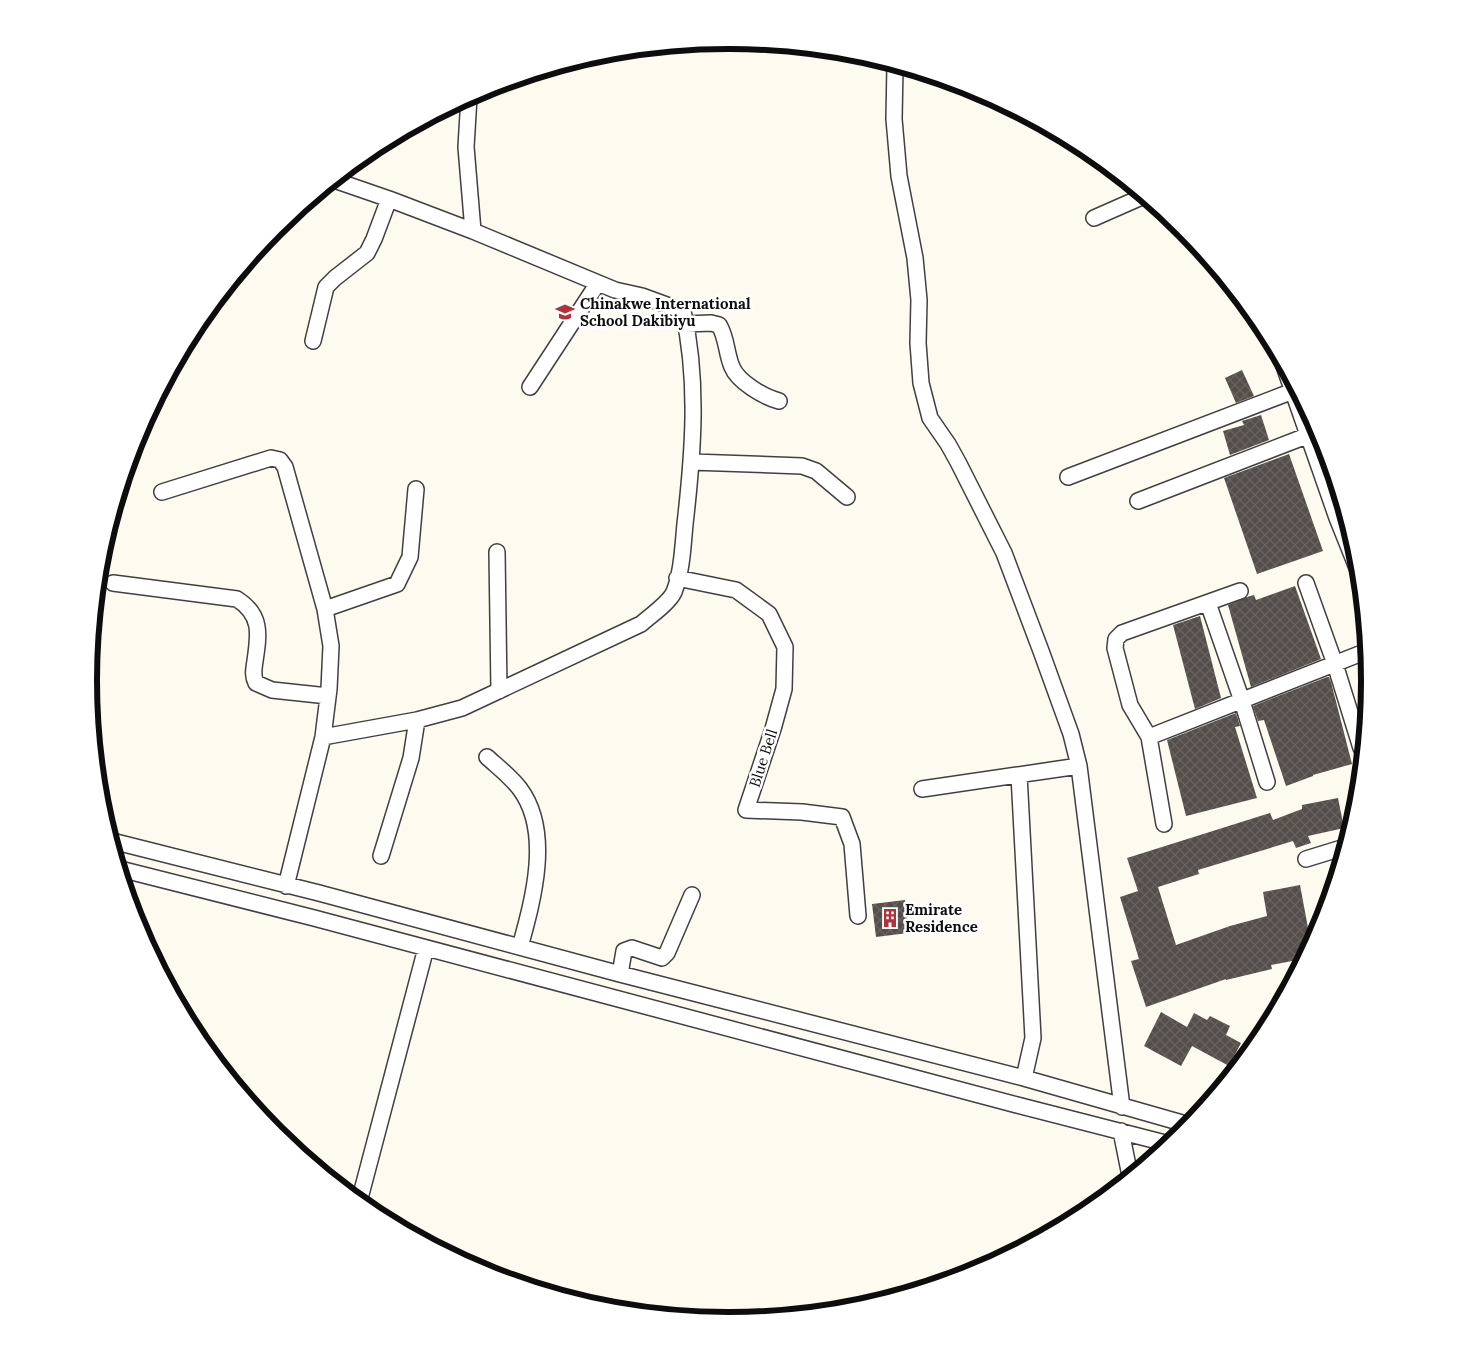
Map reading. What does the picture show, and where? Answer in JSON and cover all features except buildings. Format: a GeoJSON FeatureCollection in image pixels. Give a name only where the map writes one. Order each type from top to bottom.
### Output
{"type":"FeatureCollection","features":[{"type":"Feature","properties":{"kind":"street"},"geometry":{"type":"LineString","coordinates":[[895,71],[894,119],[900,176],[915,258],[918,300],[918,343],[922,383],[930,418],[948,444],[1004,553],[1064,715],[1079,766],[1122,1107]]}},
{"type":"Feature","properties":{"kind":"street"},"geometry":{"type":"LineString","coordinates":[[468,106],[466,146],[473,231]]}},
{"type":"Feature","properties":{"kind":"street"},"geometry":{"type":"LineString","coordinates":[[323,737],[417,720],[462,708],[641,624],[661,607],[673,593],[682,556],[692,462],[692,374],[689,338],[682,312],[642,296],[615,290],[473,231],[340,182]]}},
{"type":"Feature","properties":{"kind":"street"},"geometry":{"type":"LineString","coordinates":[[313,341],[326,287],[334,278],[367,253],[390,199]]}},
{"type":"Feature","properties":{"kind":"street"},"geometry":{"type":"LineString","coordinates":[[1094,218],[1138,199]]}},
{"type":"Feature","properties":{"kind":"street"},"geometry":{"type":"LineString","coordinates":[[530,387],[598,283]]}},
{"type":"Feature","properties":{"kind":"street"},"geometry":{"type":"LineString","coordinates":[[686,324],[711,323],[719,325],[724,333],[732,368],[755,390],[769,399],[779,401]]}},
{"type":"Feature","properties":{"kind":"street"},"geometry":{"type":"LineString","coordinates":[[1068,477],[1291,392]]}},
{"type":"Feature","properties":{"kind":"street"},"geometry":{"type":"LineString","coordinates":[[1299,409],[1332,495]]}},
{"type":"Feature","properties":{"kind":"street"},"geometry":{"type":"LineString","coordinates":[[1138,501],[1309,435]]}},
{"type":"Feature","properties":{"kind":"street"},"geometry":{"type":"LineString","coordinates":[[162,492],[271,458],[280,460],[285,467],[325,609],[330,646],[328,696],[323,737],[286,886]]}},
{"type":"Feature","properties":{"kind":"street"},"geometry":{"type":"LineString","coordinates":[[692,462],[802,466],[816,471],[847,497]]}},
{"type":"Feature","properties":{"kind":"street"},"geometry":{"type":"LineString","coordinates":[[325,609],[397,584],[410,557],[416,488]]}},
{"type":"Feature","properties":{"kind":"street"},"geometry":{"type":"LineString","coordinates":[[497,552],[499,691]]}},
{"type":"Feature","properties":{"kind":"street","name":"Blue Bell"},"geometry":{"type":"LineString","coordinates":[[677,578],[736,590],[769,614],[785,647],[784,689],[746,810],[802,812],[842,817],[852,844],[858,916]]}},
{"type":"Feature","properties":{"kind":"street"},"geometry":{"type":"LineString","coordinates":[[113,583],[237,599],[248,606],[257,623],[257,646],[253,676],[256,683],[272,690],[328,696]]}},
{"type":"Feature","properties":{"kind":"street"},"geometry":{"type":"LineString","coordinates":[[1306,583],[1335,664],[1358,737]]}},
{"type":"Feature","properties":{"kind":"street"},"geometry":{"type":"LineString","coordinates":[[1164,824],[1149,737],[1130,705],[1115,648],[1116,639],[1122,633],[1240,591]]}},
{"type":"Feature","properties":{"kind":"street"},"geometry":{"type":"LineString","coordinates":[[1208,603],[1242,701],[1267,782]]}},
{"type":"Feature","properties":{"kind":"street"},"geometry":{"type":"LineString","coordinates":[[1149,737],[1360,654]]}},
{"type":"Feature","properties":{"kind":"street"},"geometry":{"type":"LineString","coordinates":[[381,856],[411,758],[417,720]]}},
{"type":"Feature","properties":{"kind":"street"},"geometry":{"type":"LineString","coordinates":[[487,757],[520,790],[536,821],[537,851],[533,900],[520,947]]}},
{"type":"Feature","properties":{"kind":"street"},"geometry":{"type":"LineString","coordinates":[[922,789],[1079,766]]}},
{"type":"Feature","properties":{"kind":"street"},"geometry":{"type":"LineString","coordinates":[[1019,774],[1033,1038],[1024,1078]]}},
{"type":"Feature","properties":{"kind":"street"},"geometry":{"type":"LineString","coordinates":[[119,843],[1024,1078],[1180,1123]]}},
{"type":"Feature","properties":{"kind":"street"},"geometry":{"type":"LineString","coordinates":[[1306,859],[1338,848]]}},
{"type":"Feature","properties":{"kind":"street"},"geometry":{"type":"LineString","coordinates":[[127,871],[314,918],[1160,1142]]}},
{"type":"Feature","properties":{"kind":"street"},"geometry":{"type":"LineString","coordinates":[[314,918],[319,894]]}},
{"type":"Feature","properties":{"kind":"street"},"geometry":{"type":"LineString","coordinates":[[620,974],[624,951],[632,948],[662,958],[667,953],[692,895]]}},
{"type":"Feature","properties":{"kind":"street"},"geometry":{"type":"LineString","coordinates":[[362,1195],[426,948]]}},
{"type":"Feature","properties":{"kind":"street"},"geometry":{"type":"LineString","coordinates":[[1121,1131],[1129,1170]]}},
{"type":"Feature","properties":{"kind":"place","name":"Chinakwe International School Dakibiyu"},"geometry":{"type":"Point","coordinates":[565,312]}},
{"type":"Feature","properties":{"kind":"place","name":"Emirate Residence"},"geometry":{"type":"Point","coordinates":[890,918]}}]}
